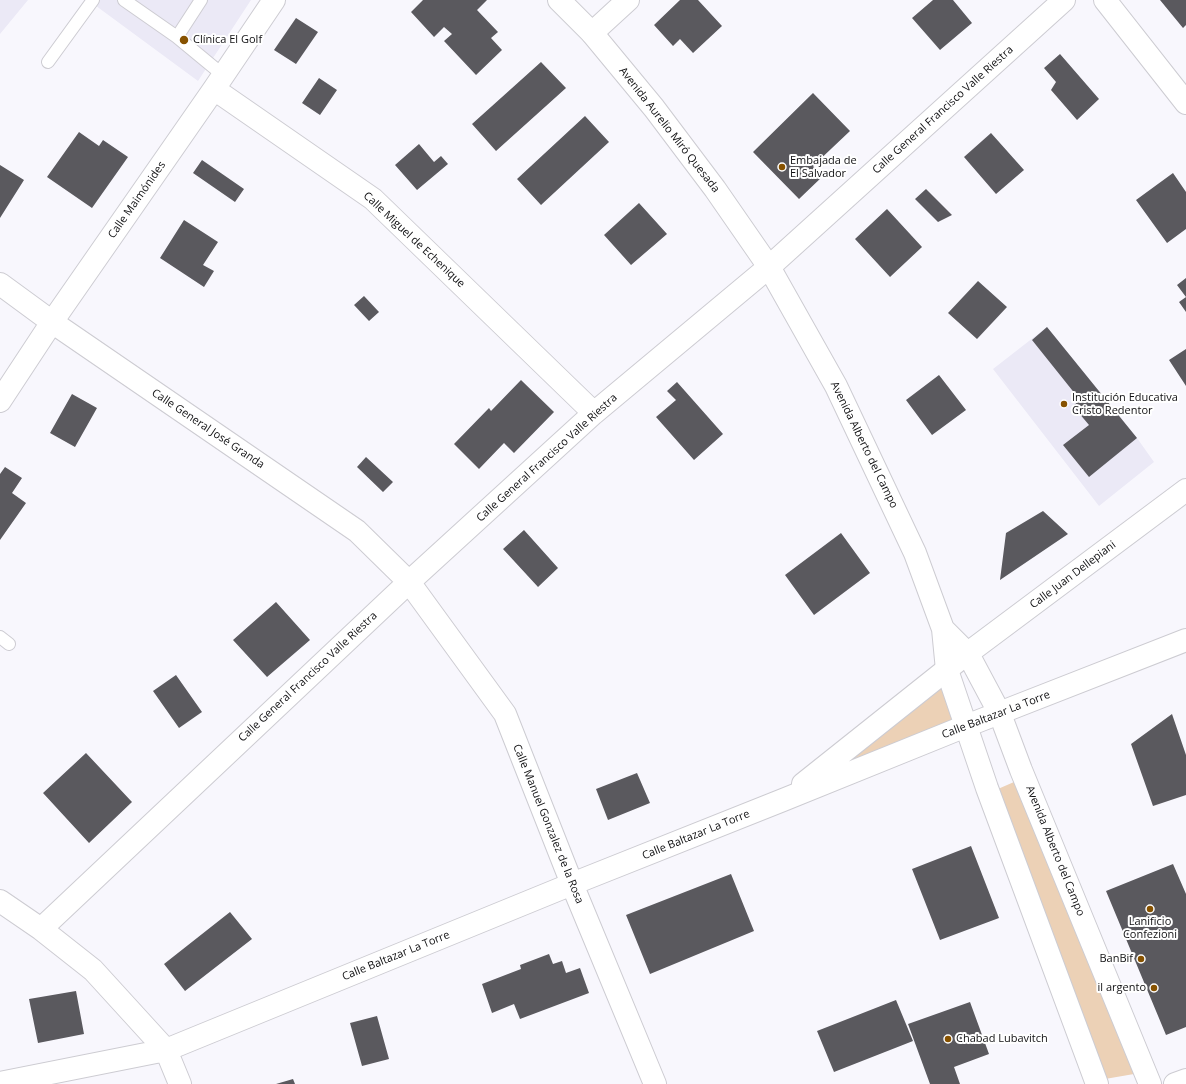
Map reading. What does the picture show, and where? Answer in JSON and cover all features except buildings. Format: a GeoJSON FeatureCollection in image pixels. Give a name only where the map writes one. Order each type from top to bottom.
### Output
{"type":"FeatureCollection","features":[{"type":"Feature","properties":{"kind":"street","name":"Calle Maimónides"},"geometry":{"type":"LineString","coordinates":[[0,400],[274,0]]}},
{"type":"Feature","properties":{"kind":"street","name":"Avenida Aurelio Miró Quesada"},"geometry":{"type":"LineString","coordinates":[[559,0],[592,33],[654,108],[715,189],[770,267]]}},
{"type":"Feature","properties":{"kind":"street"},"geometry":{"type":"LineString","coordinates":[[592,33],[628,0]]}},
{"type":"Feature","properties":{"kind":"street","name":"Calle General Francisco Valle Riestra"},"geometry":{"type":"LineString","coordinates":[[41,928],[409,582],[594,413],[770,267],[1064,0]]}},
{"type":"Feature","properties":{"kind":"street"},"geometry":{"type":"LineString","coordinates":[[1105,0],[1186,103]]}},
{"type":"Feature","properties":{"kind":"street","name":"Calle Miguel de Echenique"},"geometry":{"type":"LineString","coordinates":[[218,82],[373,199],[594,413]]}},
{"type":"Feature","properties":{"kind":"street","name":"Avenida Alberto del Campo"},"geometry":{"type":"LineString","coordinates":[[770,267],[836,386],[916,553],[943,629],[958,661],[1000,714],[1021,770],[1150,1084]]}},
{"type":"Feature","properties":{"kind":"street","name":"Calle General José Granda"},"geometry":{"type":"LineString","coordinates":[[0,284],[52,322],[357,531],[409,582]]}},
{"type":"Feature","properties":{"kind":"street","name":"Calle Juan Dellepiani"},"geometry":{"type":"LineString","coordinates":[[958,661],[1186,490]]}},
{"type":"Feature","properties":{"kind":"street","name":"Calle Manuel Gonzalez de la Rosa"},"geometry":{"type":"LineString","coordinates":[[409,582],[505,714],[572,884],[655,1084]]}},
{"type":"Feature","properties":{"kind":"street","name":"Calle Baltazar La Torre"},"geometry":{"type":"LineString","coordinates":[[0,1084],[166,1050],[572,884],[966,726],[1000,714],[1186,640]]}},
{"type":"Feature","properties":{"kind":"street","name":"Avenida Alberto del Campo"},"geometry":{"type":"LineString","coordinates":[[958,661],[966,726],[987,788],[1097,1084]]}},
{"type":"Feature","properties":{"kind":"street","name":"Calle Baltazar La Torre"},"geometry":{"type":"LineString","coordinates":[[783,800],[958,661]]}},
{"type":"Feature","properties":{"kind":"street"},"geometry":{"type":"LineString","coordinates":[[0,901],[41,928],[93,970],[166,1050],[180,1084]]}},
{"type":"Feature","properties":{"kind":"street"},"geometry":{"type":"LineString","coordinates":[[1175,1084],[1186,1080]]}},
{"type":"Feature","properties":{"kind":"lane"},"geometry":{"type":"LineString","coordinates":[[48,62],[93,0]]}},
{"type":"Feature","properties":{"kind":"lane"},"geometry":{"type":"LineString","coordinates":[[124,0],[177,37],[218,82]]}},
{"type":"Feature","properties":{"kind":"lane"},"geometry":{"type":"LineString","coordinates":[[177,37],[201,0]]}},
{"type":"Feature","properties":{"kind":"shaded area"},"geometry":{"type":"Polygon","coordinates":[[[0,0],[28,0],[0,34],[0,0]]]}},
{"type":"Feature","properties":{"kind":"shaded area","name":"Clínica El Golf"},"geometry":{"type":"Polygon","coordinates":[[[88,0],[251,0],[198,81],[88,0]]]}},
{"type":"Feature","properties":{"kind":"shaded area","name":"Institución Educativa Cristo Redentor"},"geometry":{"type":"Polygon","coordinates":[[[1047,327],[1137,438],[1154,462],[1099,506],[993,369],[1047,327]]]}},
{"type":"Feature","properties":{"kind":"shaded area"},"geometry":{"type":"Polygon","coordinates":[[[943,682],[963,723],[806,788],[943,682]]]}},
{"type":"Feature","properties":{"kind":"shaded area"},"geometry":{"type":"Polygon","coordinates":[[[1014,782],[1134,1074],[1105,1079],[991,792],[1014,782]]]}},
{"type":"Feature","properties":{"kind":"place","name":"Clínica El Golf"},"geometry":{"type":"Point","coordinates":[184,40]}},
{"type":"Feature","properties":{"kind":"place","name":"Embajada de El Salvador"},"geometry":{"type":"Point","coordinates":[782,167]}},
{"type":"Feature","properties":{"kind":"place","name":"Institución Educativa Cristo Redentor"},"geometry":{"type":"Point","coordinates":[1064,404]}},
{"type":"Feature","properties":{"kind":"place","name":"Lanificio Confezioni"},"geometry":{"type":"Point","coordinates":[1150,909]}},
{"type":"Feature","properties":{"kind":"place","name":"BanBif"},"geometry":{"type":"Point","coordinates":[1141,959]}},
{"type":"Feature","properties":{"kind":"place","name":"il argento"},"geometry":{"type":"Point","coordinates":[1154,988]}},
{"type":"Feature","properties":{"kind":"place","name":"Chabad Lubavitch"},"geometry":{"type":"Point","coordinates":[948,1039]}}]}
